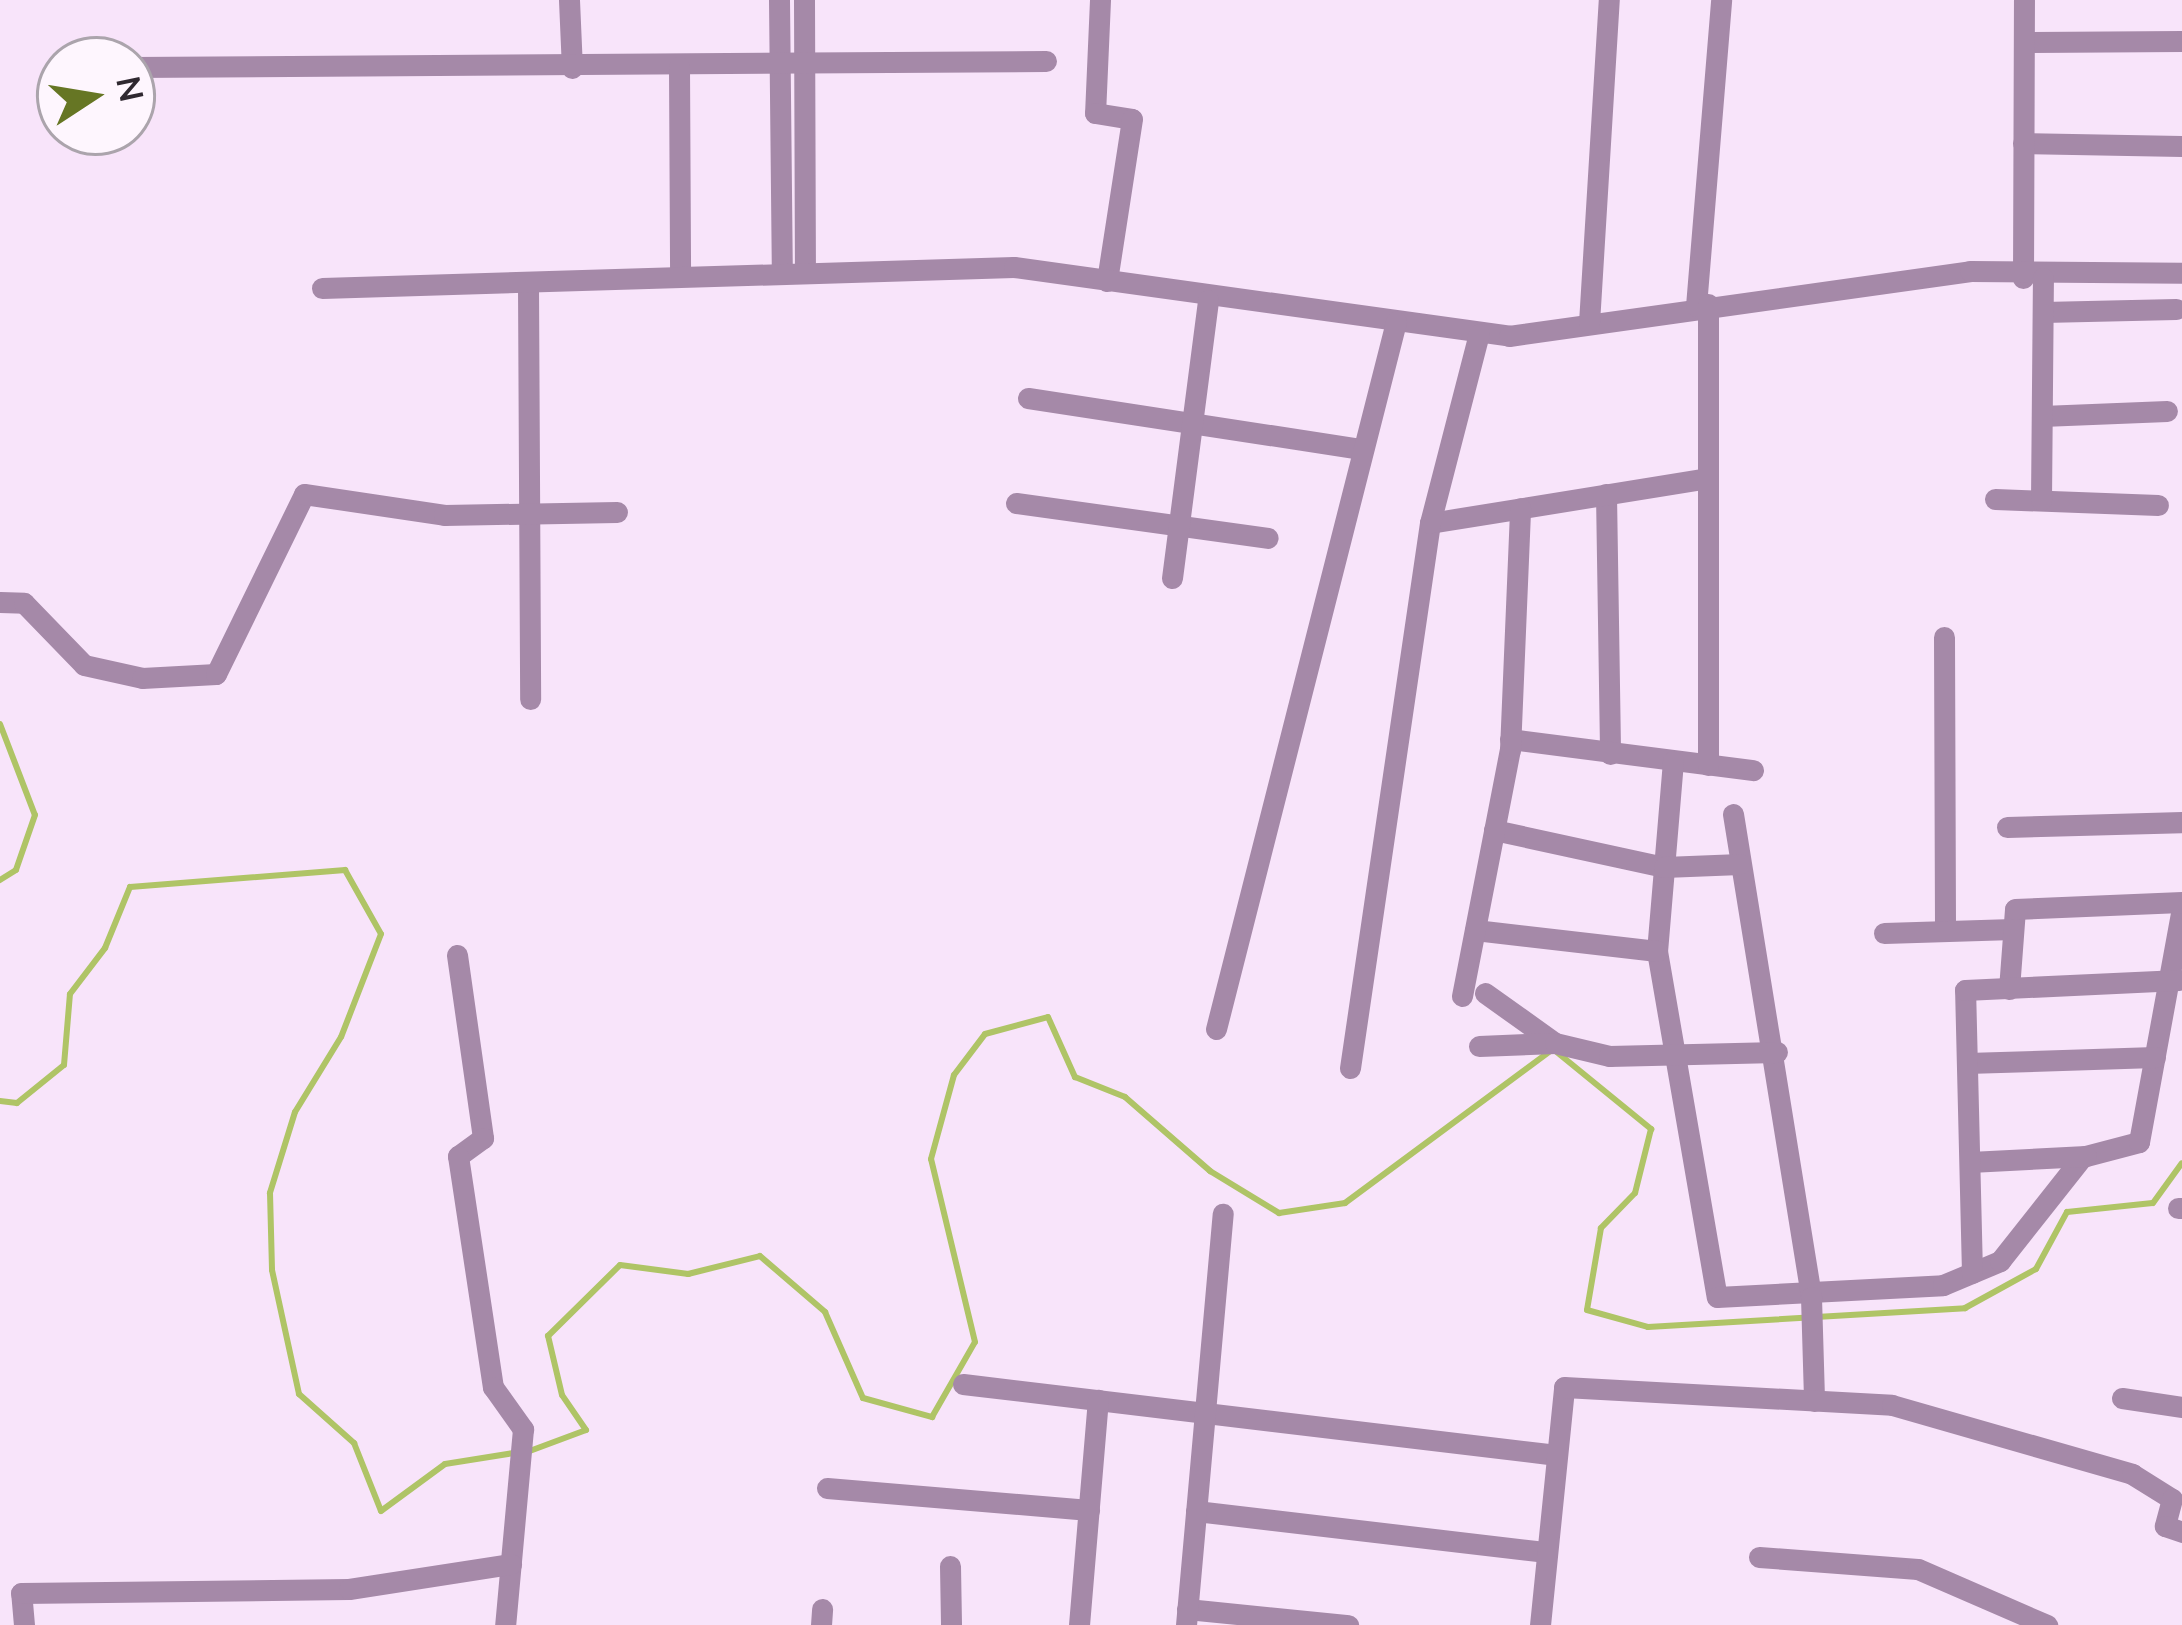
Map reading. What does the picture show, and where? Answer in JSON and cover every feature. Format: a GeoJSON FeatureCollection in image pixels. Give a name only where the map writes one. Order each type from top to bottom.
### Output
{"type":"FeatureCollection","features":[{"type":"Feature","properties":{"kind":"street"},"geometry":{"type":"LineString","coordinates":[[569,0],[572,68]]}},
{"type":"Feature","properties":{"kind":"street"},"geometry":{"type":"LineString","coordinates":[[779,0],[794,274]]}},
{"type":"Feature","properties":{"kind":"street"},"geometry":{"type":"LineString","coordinates":[[794,274],[804,0]]}},
{"type":"Feature","properties":{"kind":"street"},"geometry":{"type":"LineString","coordinates":[[1100,0],[1095,113],[1132,119],[1107,281]]}},
{"type":"Feature","properties":{"kind":"street"},"geometry":{"type":"LineString","coordinates":[[1589,323],[1609,0]]}},
{"type":"Feature","properties":{"kind":"street"},"geometry":{"type":"LineString","coordinates":[[1708,766],[1708,478],[1702,305],[1721,0]]}},
{"type":"Feature","properties":{"kind":"street"},"geometry":{"type":"LineString","coordinates":[[2024,0],[2023,143],[2033,278],[2043,312],[2041,500]]}},
{"type":"Feature","properties":{"kind":"street"},"geometry":{"type":"LineString","coordinates":[[2024,42],[2182,41]]}},
{"type":"Feature","properties":{"kind":"street"},"geometry":{"type":"LineString","coordinates":[[156,67],[1046,62]]}},
{"type":"Feature","properties":{"kind":"street"},"geometry":{"type":"LineString","coordinates":[[679,67],[680,275]]}},
{"type":"Feature","properties":{"kind":"street"},"geometry":{"type":"LineString","coordinates":[[2023,143],[2182,146]]}},
{"type":"Feature","properties":{"kind":"street"},"geometry":{"type":"LineString","coordinates":[[322,288],[528,286],[680,275],[1014,267],[1208,300],[1479,334],[1970,271],[2033,278],[2182,273]]}},
{"type":"Feature","properties":{"kind":"street"},"geometry":{"type":"LineString","coordinates":[[528,286],[530,699]]}},
{"type":"Feature","properties":{"kind":"street"},"geometry":{"type":"LineString","coordinates":[[1172,578],[1208,300]]}},
{"type":"Feature","properties":{"kind":"street"},"geometry":{"type":"LineString","coordinates":[[2043,312],[2176,309]]}},
{"type":"Feature","properties":{"kind":"street"},"geometry":{"type":"LineString","coordinates":[[1216,1029],[1396,322]]}},
{"type":"Feature","properties":{"kind":"street"},"geometry":{"type":"LineString","coordinates":[[1350,1069],[1430,523],[1479,334]]}},
{"type":"Feature","properties":{"kind":"street"},"geometry":{"type":"LineString","coordinates":[[1028,398],[1363,449]]}},
{"type":"Feature","properties":{"kind":"street"},"geometry":{"type":"LineString","coordinates":[[2042,416],[2168,411]]}},
{"type":"Feature","properties":{"kind":"street"},"geometry":{"type":"LineString","coordinates":[[1430,523],[1708,478]]}},
{"type":"Feature","properties":{"kind":"street"},"geometry":{"type":"LineString","coordinates":[[0,602],[24,603],[84,665],[142,678],[216,674],[304,494],[444,515],[616,512]]}},
{"type":"Feature","properties":{"kind":"street"},"geometry":{"type":"LineString","coordinates":[[1606,494],[1610,754]]}},
{"type":"Feature","properties":{"kind":"street"},"geometry":{"type":"LineString","coordinates":[[1995,499],[2158,505]]}},
{"type":"Feature","properties":{"kind":"street"},"geometry":{"type":"LineString","coordinates":[[1016,503],[1268,538]]}},
{"type":"Feature","properties":{"kind":"street"},"geometry":{"type":"LineString","coordinates":[[1520,508],[1510,739],[1475,930],[1473,994],[1555,1042],[1610,1056],[1777,1052]]}},
{"type":"Feature","properties":{"kind":"street"},"geometry":{"type":"LineString","coordinates":[[1944,637],[1945,931]]}},
{"type":"Feature","properties":{"kind":"street"},"geometry":{"type":"LineString","coordinates":[[1510,739],[1754,770]]}},
{"type":"Feature","properties":{"kind":"street"},"geometry":{"type":"LineString","coordinates":[[1673,761],[1657,951],[1681,1054],[1717,1297],[1810,1298],[1972,1273],[2000,1261],[2086,1156]]}},
{"type":"Feature","properties":{"kind":"street"},"geometry":{"type":"LineString","coordinates":[[1733,814],[1777,1052],[1810,1298],[1814,1400]]}},
{"type":"Feature","properties":{"kind":"street"},"geometry":{"type":"LineString","coordinates":[[2007,827],[2182,822]]}},
{"type":"Feature","properties":{"kind":"street"},"geometry":{"type":"LineString","coordinates":[[1494,830],[1664,867],[1740,864]]}},
{"type":"Feature","properties":{"kind":"street"},"geometry":{"type":"LineString","coordinates":[[1970,1162],[2086,1156],[2139,1142],[2175,981],[2182,905],[2015,909],[2008,988]]}},
{"type":"Feature","properties":{"kind":"street"},"geometry":{"type":"LineString","coordinates":[[1884,933],[2013,929]]}},
{"type":"Feature","properties":{"kind":"street"},"geometry":{"type":"LineString","coordinates":[[1475,930],[1657,951]]}},
{"type":"Feature","properties":{"kind":"street"},"geometry":{"type":"LineString","coordinates":[[457,955],[483,1138],[458,1156],[494,1387],[524,1429],[505,1625]]}},
{"type":"Feature","properties":{"kind":"street"},"geometry":{"type":"LineString","coordinates":[[1972,1273],[1966,990],[2175,981]]}},
{"type":"Feature","properties":{"kind":"street"},"geometry":{"type":"LineString","coordinates":[[1479,1046],[1555,1042]]}},
{"type":"Feature","properties":{"kind":"street"},"geometry":{"type":"LineString","coordinates":[[1967,1063],[2155,1058]]}},
{"type":"Feature","properties":{"kind":"street"},"geometry":{"type":"LineString","coordinates":[[1223,1214],[1186,1617],[1348,1625]]}},
{"type":"Feature","properties":{"kind":"street"},"geometry":{"type":"LineString","coordinates":[[963,1384],[1557,1455]]}},
{"type":"Feature","properties":{"kind":"street"},"geometry":{"type":"LineString","coordinates":[[1540,1625],[1564,1387],[1892,1405],[2132,1474],[2172,1499],[2165,1526],[2182,1532]]}},
{"type":"Feature","properties":{"kind":"street"},"geometry":{"type":"LineString","coordinates":[[2122,1398],[2182,1407]]}},
{"type":"Feature","properties":{"kind":"street"},"geometry":{"type":"LineString","coordinates":[[1079,1625],[1098,1400]]}},
{"type":"Feature","properties":{"kind":"street"},"geometry":{"type":"LineString","coordinates":[[827,1488],[1089,1510]]}},
{"type":"Feature","properties":{"kind":"street"},"geometry":{"type":"LineString","coordinates":[[1196,1511],[1547,1552]]}},
{"type":"Feature","properties":{"kind":"street"},"geometry":{"type":"LineString","coordinates":[[1759,1557],[1918,1569],[2047,1625]]}},
{"type":"Feature","properties":{"kind":"street"},"geometry":{"type":"LineString","coordinates":[[24,1625],[21,1593],[349,1589],[511,1564]]}},
{"type":"Feature","properties":{"kind":"street"},"geometry":{"type":"LineString","coordinates":[[950,1566],[951,1625]]}},
{"type":"Feature","properties":{"kind":"waterway"},"geometry":{"type":"LineString","coordinates":[[0,724],[35,815],[16,870],[0,880]]}},
{"type":"Feature","properties":{"kind":"waterway"},"geometry":{"type":"LineString","coordinates":[[0,1101],[17,1103],[64,1065],[70,994],[105,948],[130,887],[345,870],[381,934],[341,1037],[295,1112],[270,1193],[272,1270],[299,1394],[354,1443],[381,1511],[445,1464],[514,1453]]}},
{"type":"Feature","properties":{"kind":"waterway"},"geometry":{"type":"LineString","coordinates":[[527,1452],[586,1430],[562,1395],[548,1336],[620,1265],[688,1274],[760,1256],[825,1312],[863,1398],[932,1417],[975,1342],[931,1159],[954,1075],[985,1034],[1048,1017],[1075,1077],[1125,1097],[1210,1171],[1279,1213],[1345,1203],[1553,1049],[1651,1129],[1635,1193],[1601,1228],[1587,1310],[1648,1327],[1965,1308],[2036,1269],[2067,1212],[2153,1203],[2182,1163]]}}]}
